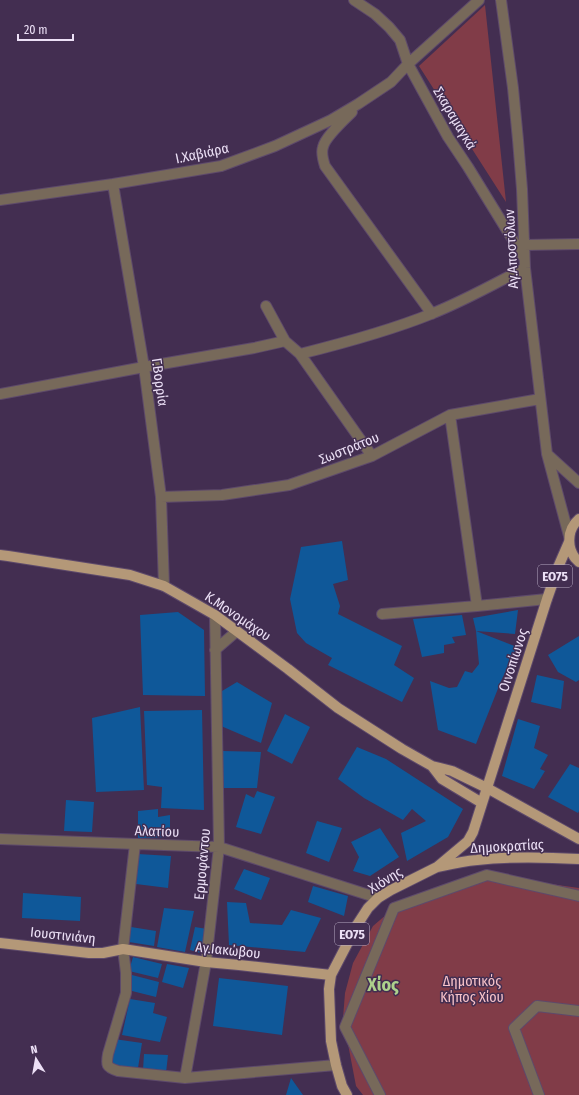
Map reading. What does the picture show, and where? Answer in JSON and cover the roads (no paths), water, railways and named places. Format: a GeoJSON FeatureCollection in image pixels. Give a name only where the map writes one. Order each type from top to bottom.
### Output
{"type":"FeatureCollection","features":[{"type":"Feature","properties":{"kind":"main road","name":"ΕΟ75"},"geometry":{"type":"LineString","coordinates":[[578,518],[572,528],[569,539],[571,551],[579,562]]}},
{"type":"Feature","properties":{"kind":"main road","name":"Οινοπίωνος"},"geometry":{"type":"LineString","coordinates":[[487,788],[547,599],[569,539]]}},
{"type":"Feature","properties":{"kind":"main road","name":"Κ.Μονομάχου"},"geometry":{"type":"LineString","coordinates":[[0,555],[130,575],[164,586],[215,615],[338,708],[402,749],[432,766],[452,771],[487,788]]}},
{"type":"Feature","properties":{"kind":"main road","name":"Κ.Μονομάχου"},"geometry":{"type":"LineString","coordinates":[[432,766],[442,779],[482,803]]}},
{"type":"Feature","properties":{"kind":"main road","name":"Χιόνης"},"geometry":{"type":"LineString","coordinates":[[336,1065],[331,1041],[328,989],[331,975],[357,925],[368,908],[378,898],[437,867],[468,841],[473,832],[487,788]]}},
{"type":"Feature","properties":{"kind":"main road","name":"Δημοκρατίας"},"geometry":{"type":"LineString","coordinates":[[487,788],[579,839]]}},
{"type":"Feature","properties":{"kind":"main road","name":"Δημοκρατίας"},"geometry":{"type":"LineString","coordinates":[[437,867],[476,860],[502,858],[579,859]]}},
{"type":"Feature","properties":{"kind":"main road","name":"Ιουστινιάνη"},"geometry":{"type":"LineString","coordinates":[[0,943],[89,953],[103,953],[123,949]]}},
{"type":"Feature","properties":{"kind":"main road","name":"Αγ.Ιακώβου"},"geometry":{"type":"LineString","coordinates":[[123,949],[206,962],[331,975]]}},
{"type":"Feature","properties":{"kind":"main road","name":"ΕΟ75"},"geometry":{"type":"LineString","coordinates":[[336,1065],[342,1086],[347,1095]]}},
{"type":"Feature","properties":{"kind":"street","name":"Σκαραμαγκά"},"geometry":{"type":"LineString","coordinates":[[354,0],[380,18],[400,40],[408,64],[448,137],[468,167],[525,264]]}},
{"type":"Feature","properties":{"kind":"street","name":"Ι.Χαβιάρα"},"geometry":{"type":"LineString","coordinates":[[0,200],[113,184],[221,166],[276,146],[331,120],[391,82],[408,64],[479,0]]}},
{"type":"Feature","properties":{"kind":"street","name":"Αγ.Αποστόλων"},"geometry":{"type":"LineString","coordinates":[[501,0],[513,88],[522,189],[525,264],[540,399],[547,454],[569,539]]}},
{"type":"Feature","properties":{"kind":"street"},"geometry":{"type":"LineString","coordinates":[[358,104],[325,141],[322,148],[324,166],[432,314]]}},
{"type":"Feature","properties":{"kind":"street","name":"Γ.Βορρία"},"geometry":{"type":"LineString","coordinates":[[113,184],[144,367],[161,497],[164,586]]}},
{"type":"Feature","properties":{"kind":"street"},"geometry":{"type":"LineString","coordinates":[[524,245],[579,244]]}},
{"type":"Feature","properties":{"kind":"street"},"geometry":{"type":"LineString","coordinates":[[300,354],[378,334],[432,314],[489,287],[525,264]]}},
{"type":"Feature","properties":{"kind":"street"},"geometry":{"type":"LineString","coordinates":[[266,306],[285,341],[300,354],[372,456]]}},
{"type":"Feature","properties":{"kind":"street"},"geometry":{"type":"LineString","coordinates":[[0,394],[254,348],[285,341]]}},
{"type":"Feature","properties":{"kind":"street","name":"Σωστράτου"},"geometry":{"type":"LineString","coordinates":[[161,497],[222,495],[289,485],[372,456],[450,415],[540,399]]}},
{"type":"Feature","properties":{"kind":"street"},"geometry":{"type":"LineString","coordinates":[[450,415],[477,606]]}},
{"type":"Feature","properties":{"kind":"street"},"geometry":{"type":"LineString","coordinates":[[547,454],[579,483]]}},
{"type":"Feature","properties":{"kind":"street"},"geometry":{"type":"LineString","coordinates":[[382,614],[547,599]]}},
{"type":"Feature","properties":{"kind":"street","name":"Ερμοφάντου"},"geometry":{"type":"LineString","coordinates":[[185,1078],[206,962],[219,847],[215,615]]}},
{"type":"Feature","properties":{"kind":"street"},"geometry":{"type":"LineString","coordinates":[[215,650],[237,631]]}},
{"type":"Feature","properties":{"kind":"street","name":"Αλατίου"},"geometry":{"type":"LineString","coordinates":[[0,839],[219,847],[378,898]]}},
{"type":"Feature","properties":{"kind":"street"},"geometry":{"type":"LineString","coordinates":[[135,844],[123,949],[126,973],[126,993],[108,1054],[107,1064],[109,1068],[118,1071],[185,1078],[336,1065]]}},
{"type":"Feature","properties":{"kind":"street"},"geometry":{"type":"LineString","coordinates":[[380,1095],[345,1027],[394,908],[487,875],[579,896]]}},
{"type":"Feature","properties":{"kind":"street"},"geometry":{"type":"LineString","coordinates":[[539,1095],[514,1028],[537,1006],[579,1011]]}},
{"type":"Feature","properties":{"kind":"district","name":"Χίος"},"geometry":{"type":"Point","coordinates":[383,985]}},
{"type":"Feature","properties":{"kind":"park label","name":"Δημοτικός Κήπος Χίου"},"geometry":{"type":"Point","coordinates":[472,990]}}]}
